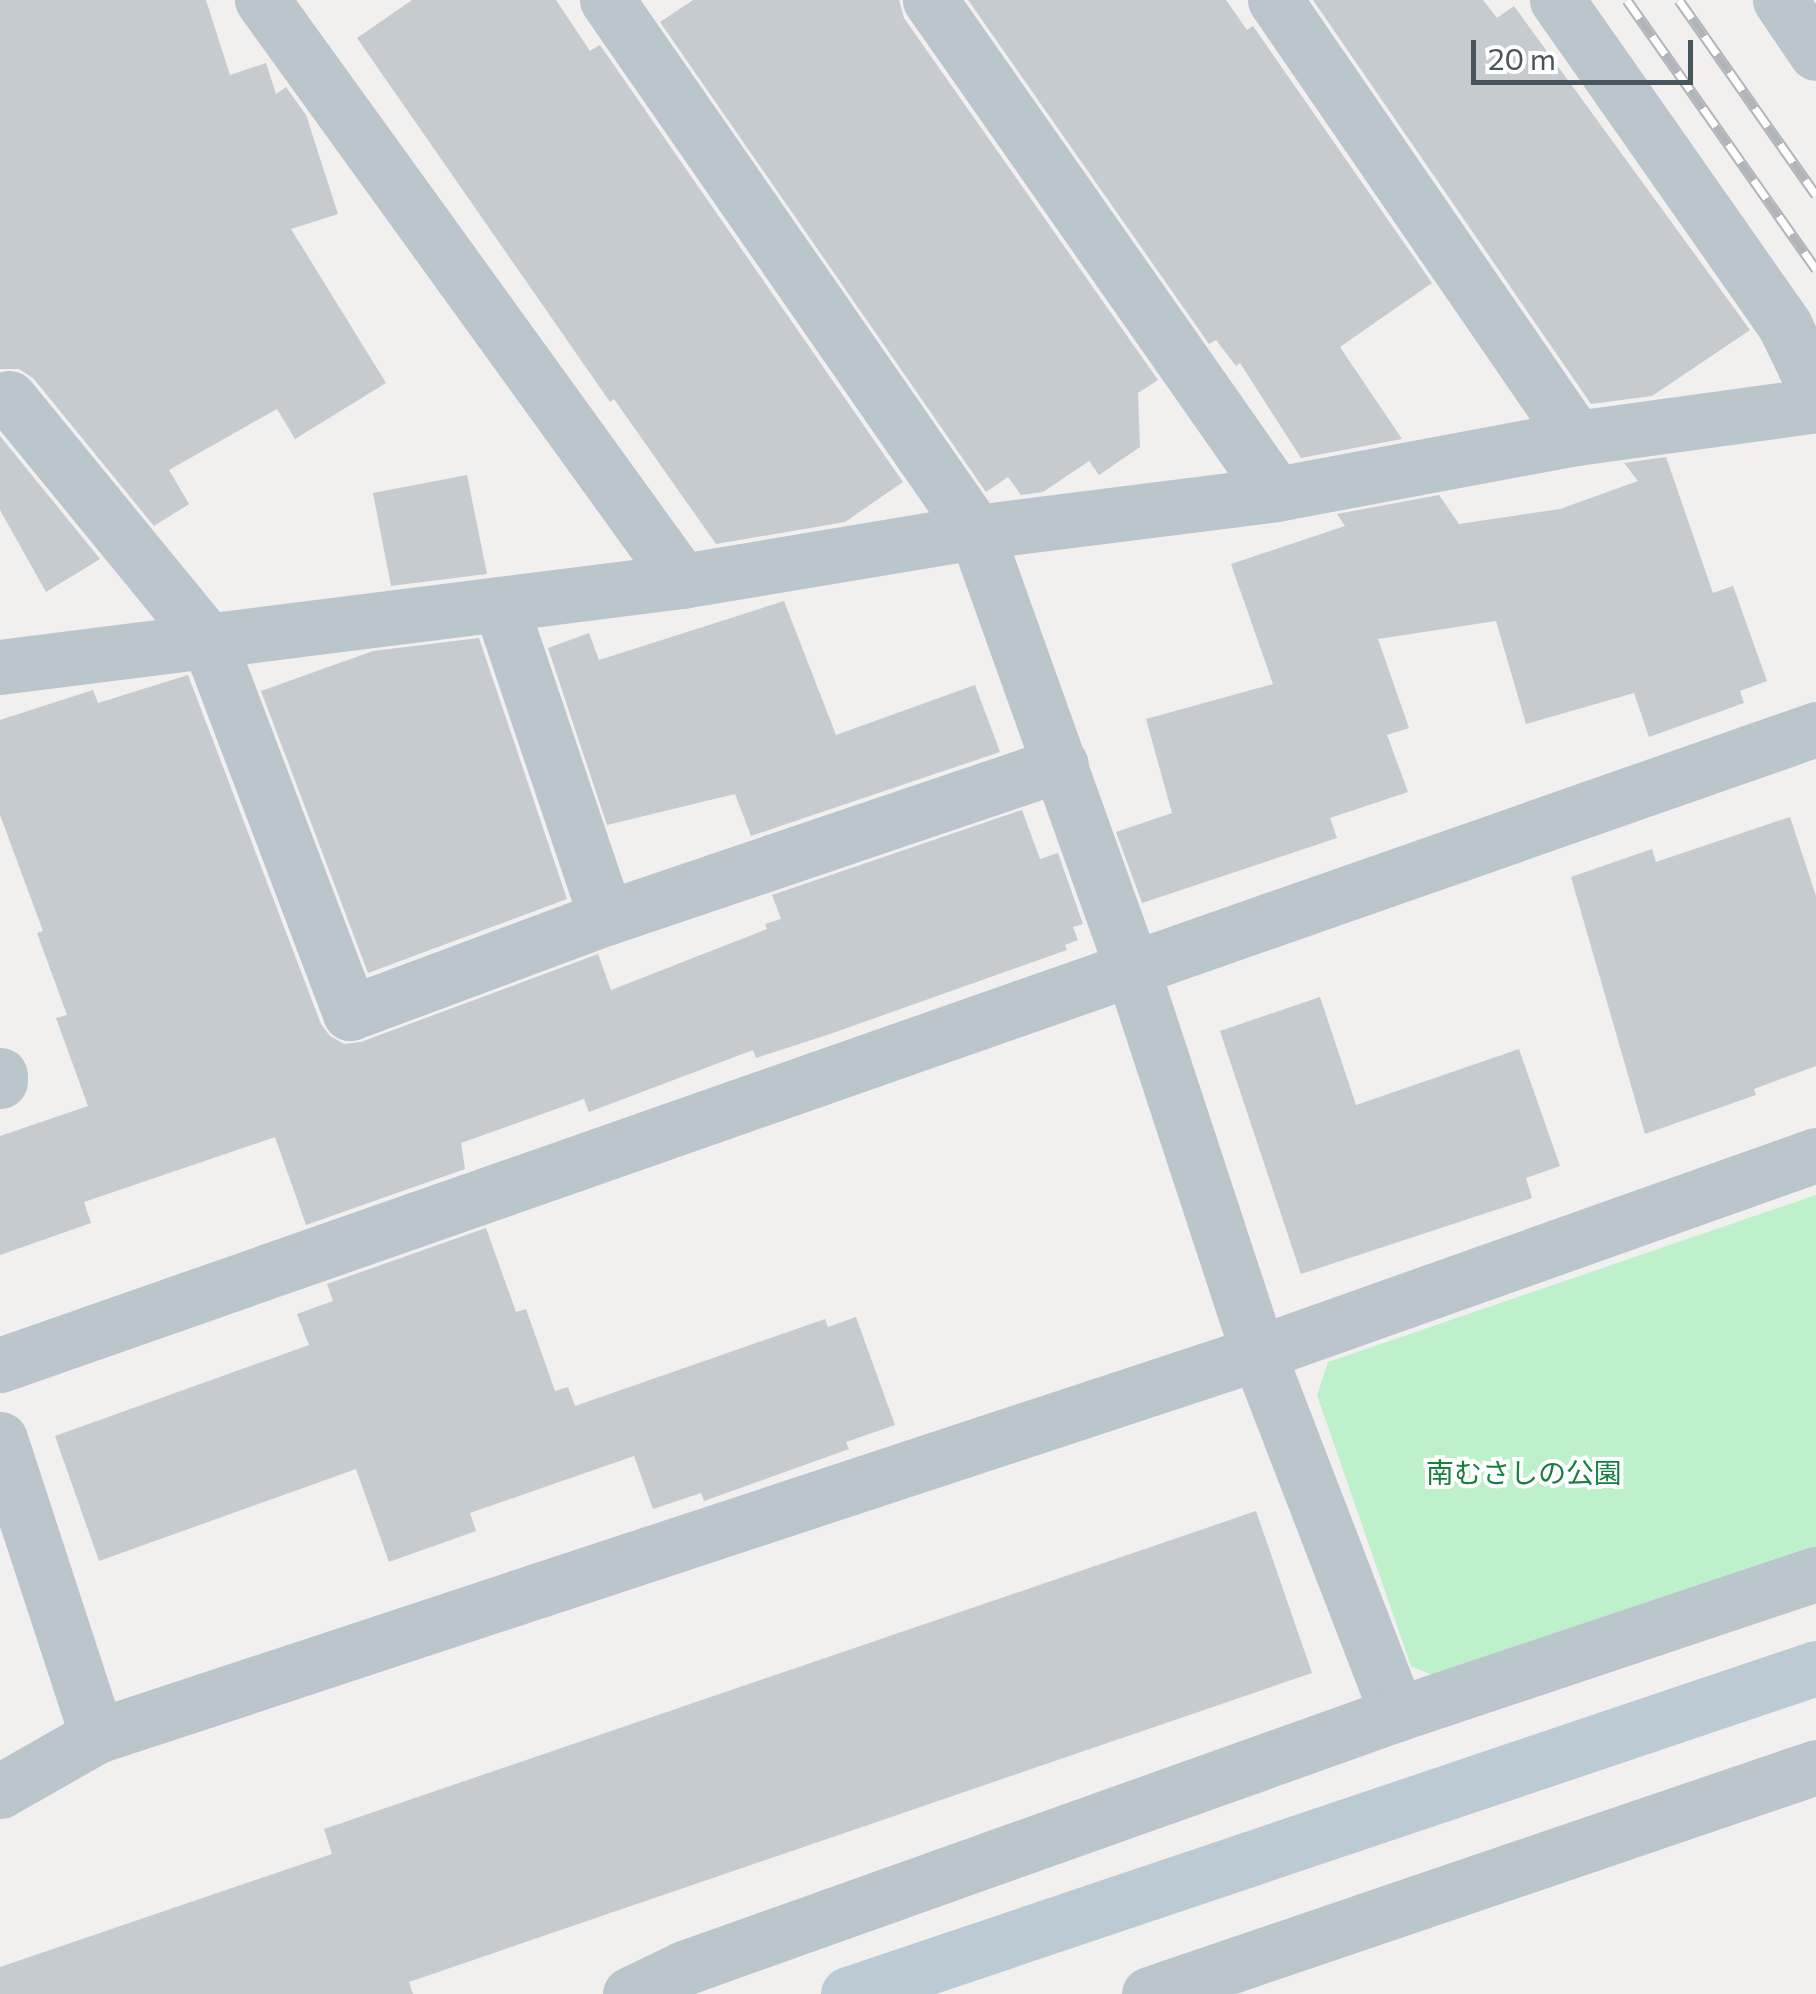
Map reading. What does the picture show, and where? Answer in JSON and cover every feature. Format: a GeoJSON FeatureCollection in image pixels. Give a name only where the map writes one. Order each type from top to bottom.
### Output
{"type":"FeatureCollection","features":[{"type":"Feature","properties":{"kind":"street"},"geometry":{"type":"LineString","coordinates":[[262,0],[682,581]]}},
{"type":"Feature","properties":{"kind":"street"},"geometry":{"type":"LineString","coordinates":[[607,0],[976,532],[1131,966],[1258,1353],[1396,1714]]}},
{"type":"Feature","properties":{"kind":"street"},"geometry":{"type":"LineString","coordinates":[[930,0],[1276,494]]}},
{"type":"Feature","properties":{"kind":"street"},"geometry":{"type":"LineString","coordinates":[[1276,0],[1576,438]]}},
{"type":"Feature","properties":{"kind":"street"},"geometry":{"type":"LineString","coordinates":[[1557,0],[1785,326],[1816,390]]}},
{"type":"Feature","properties":{"kind":"street"},"geometry":{"type":"LineString","coordinates":[[8,398],[209,642],[350,1014],[606,918],[1060,764]]}},
{"type":"Feature","properties":{"kind":"street"},"geometry":{"type":"LineString","coordinates":[[0,667],[682,581],[976,532],[1276,494],[1576,438],[1816,405]]}},
{"type":"Feature","properties":{"kind":"street"},"geometry":{"type":"LineString","coordinates":[[500,604],[606,918]]}},
{"type":"Feature","properties":{"kind":"street"},"geometry":{"type":"LineString","coordinates":[[0,1365],[1131,966],[1816,730]]}},
{"type":"Feature","properties":{"kind":"street"},"geometry":{"type":"LineString","coordinates":[[0,1791],[97,1736],[1258,1353],[1816,1154]]}},
{"type":"Feature","properties":{"kind":"street"},"geometry":{"type":"LineString","coordinates":[[0,1439],[97,1736]]}},
{"type":"Feature","properties":{"kind":"street"},"geometry":{"type":"LineString","coordinates":[[630,1994],[684,1968],[1396,1714],[1816,1574]]}},
{"type":"Feature","properties":{"kind":"street"},"geometry":{"type":"LineString","coordinates":[[848,1994],[1816,1668]]}},
{"type":"Feature","properties":{"kind":"street"},"geometry":{"type":"LineString","coordinates":[[1149,1994],[1816,1767]]}},
{"type":"Feature","properties":{"kind":"green space","name":"南むさしの公園"},"geometry":{"type":"Polygon","coordinates":[[[1816,1195],[1816,1547],[1439,1678],[1411,1666],[1317,1395],[1328,1362],[1816,1195]]]}},
{"type":"Feature","properties":{"kind":"building"},"geometry":{"type":"Polygon","coordinates":[[[0,0],[206,0],[230,75],[266,63],[276,94],[286,87],[306,115],[338,214],[291,229],[386,383],[295,439],[277,409],[169,470],[189,504],[154,526],[33,378],[19,369],[0,369],[0,0]]]}},
{"type":"Feature","properties":{"kind":"building"},"geometry":{"type":"Polygon","coordinates":[[[412,0],[556,0],[590,51],[600,45],[903,482],[845,522],[716,544],[614,399],[610,402],[357,38],[412,0]]]}},
{"type":"Feature","properties":{"kind":"building"},"geometry":{"type":"Polygon","coordinates":[[[693,0],[899,0],[904,18],[1158,380],[1138,393],[1140,447],[1099,475],[1089,461],[1043,492],[1021,495],[1008,477],[986,492],[660,22],[693,0]]]}},
{"type":"Feature","properties":{"kind":"building"},"geometry":{"type":"Polygon","coordinates":[[[968,0],[1226,0],[1247,30],[1253,26],[1432,283],[1340,347],[1402,439],[1301,458],[1240,363],[1236,366],[1216,340],[1209,344],[968,0]]]}},
{"type":"Feature","properties":{"kind":"building"},"geometry":{"type":"Polygon","coordinates":[[[1313,0],[1483,0],[1497,18],[1514,6],[1750,330],[1652,396],[1591,404],[1313,0]]]}},
{"type":"Feature","properties":{"kind":"building"},"geometry":{"type":"Polygon","coordinates":[[[0,436],[100,559],[46,592],[0,510],[0,436]]]}},
{"type":"Feature","properties":{"kind":"building"},"geometry":{"type":"Polygon","coordinates":[[[1666,457],[1713,593],[1733,586],[1767,681],[1740,691],[1744,703],[1649,737],[1634,693],[1526,724],[1496,621],[1378,639],[1409,728],[1387,735],[1408,792],[1330,818],[1337,838],[1142,903],[1116,832],[1172,813],[1146,719],[1273,684],[1231,564],[1345,526],[1337,514],[1439,495],[1459,524],[1560,509],[1638,481],[1624,463],[1666,457]]]}},
{"type":"Feature","properties":{"kind":"building"},"geometry":{"type":"Polygon","coordinates":[[[467,475],[487,574],[391,586],[373,493],[467,475]]]}},
{"type":"Feature","properties":{"kind":"building"},"geometry":{"type":"Polygon","coordinates":[[[784,601],[836,735],[975,685],[1000,752],[751,836],[735,794],[607,825],[548,648],[589,633],[599,660],[784,601]]]}},
{"type":"Feature","properties":{"kind":"building"},"geometry":{"type":"Polygon","coordinates":[[[479,638],[567,899],[368,973],[261,691],[373,651],[479,638]]]}},
{"type":"Feature","properties":{"kind":"building"},"geometry":{"type":"Polygon","coordinates":[[[188,675],[321,1024],[330,1036],[344,1044],[361,1042],[598,954],[611,990],[767,929],[765,924],[781,919],[772,895],[1022,810],[1040,859],[1058,853],[1083,924],[1073,927],[1078,940],[1065,945],[1067,950],[830,1034],[756,1058],[753,1050],[589,1112],[584,1099],[461,1143],[465,1169],[306,1225],[275,1137],[84,1202],[91,1223],[0,1255],[0,1136],[88,1106],[56,1018],[67,1015],[37,933],[43,931],[0,815],[0,720],[93,690],[98,703],[188,675]]]}},
{"type":"Feature","properties":{"kind":"building"},"geometry":{"type":"Polygon","coordinates":[[[1790,817],[1816,896],[1816,1066],[1754,1089],[1756,1095],[1645,1134],[1571,877],[1652,849],[1656,862],[1790,817]]]}},
{"type":"Feature","properties":{"kind":"building"},"geometry":{"type":"Polygon","coordinates":[[[1320,997],[1356,1105],[1519,1049],[1560,1166],[1526,1178],[1532,1198],[1301,1274],[1220,1031],[1320,997]]]}},
{"type":"Feature","properties":{"kind":"building"},"geometry":{"type":"Polygon","coordinates":[[[486,1228],[516,1312],[526,1309],[555,1391],[568,1387],[575,1406],[825,1319],[828,1327],[856,1317],[895,1425],[846,1442],[849,1449],[704,1501],[701,1493],[653,1509],[634,1456],[470,1513],[476,1531],[389,1562],[356,1469],[99,1561],[55,1436],[309,1345],[297,1314],[333,1301],[327,1284],[486,1228]]]}},
{"type":"Feature","properties":{"kind":"building"},"geometry":{"type":"Polygon","coordinates":[[[1256,1511],[1312,1673],[409,1982],[413,1994],[0,1994],[0,1967],[332,1854],[324,1829],[1256,1511]]]}},
{"type":"Feature","properties":{"kind":"railway"},"geometry":{"type":"LineString","coordinates":[[1627,0],[1816,269]]}},
{"type":"Feature","properties":{"kind":"railway"},"geometry":{"type":"LineString","coordinates":[[1679,0],[1816,195]]}}]}
